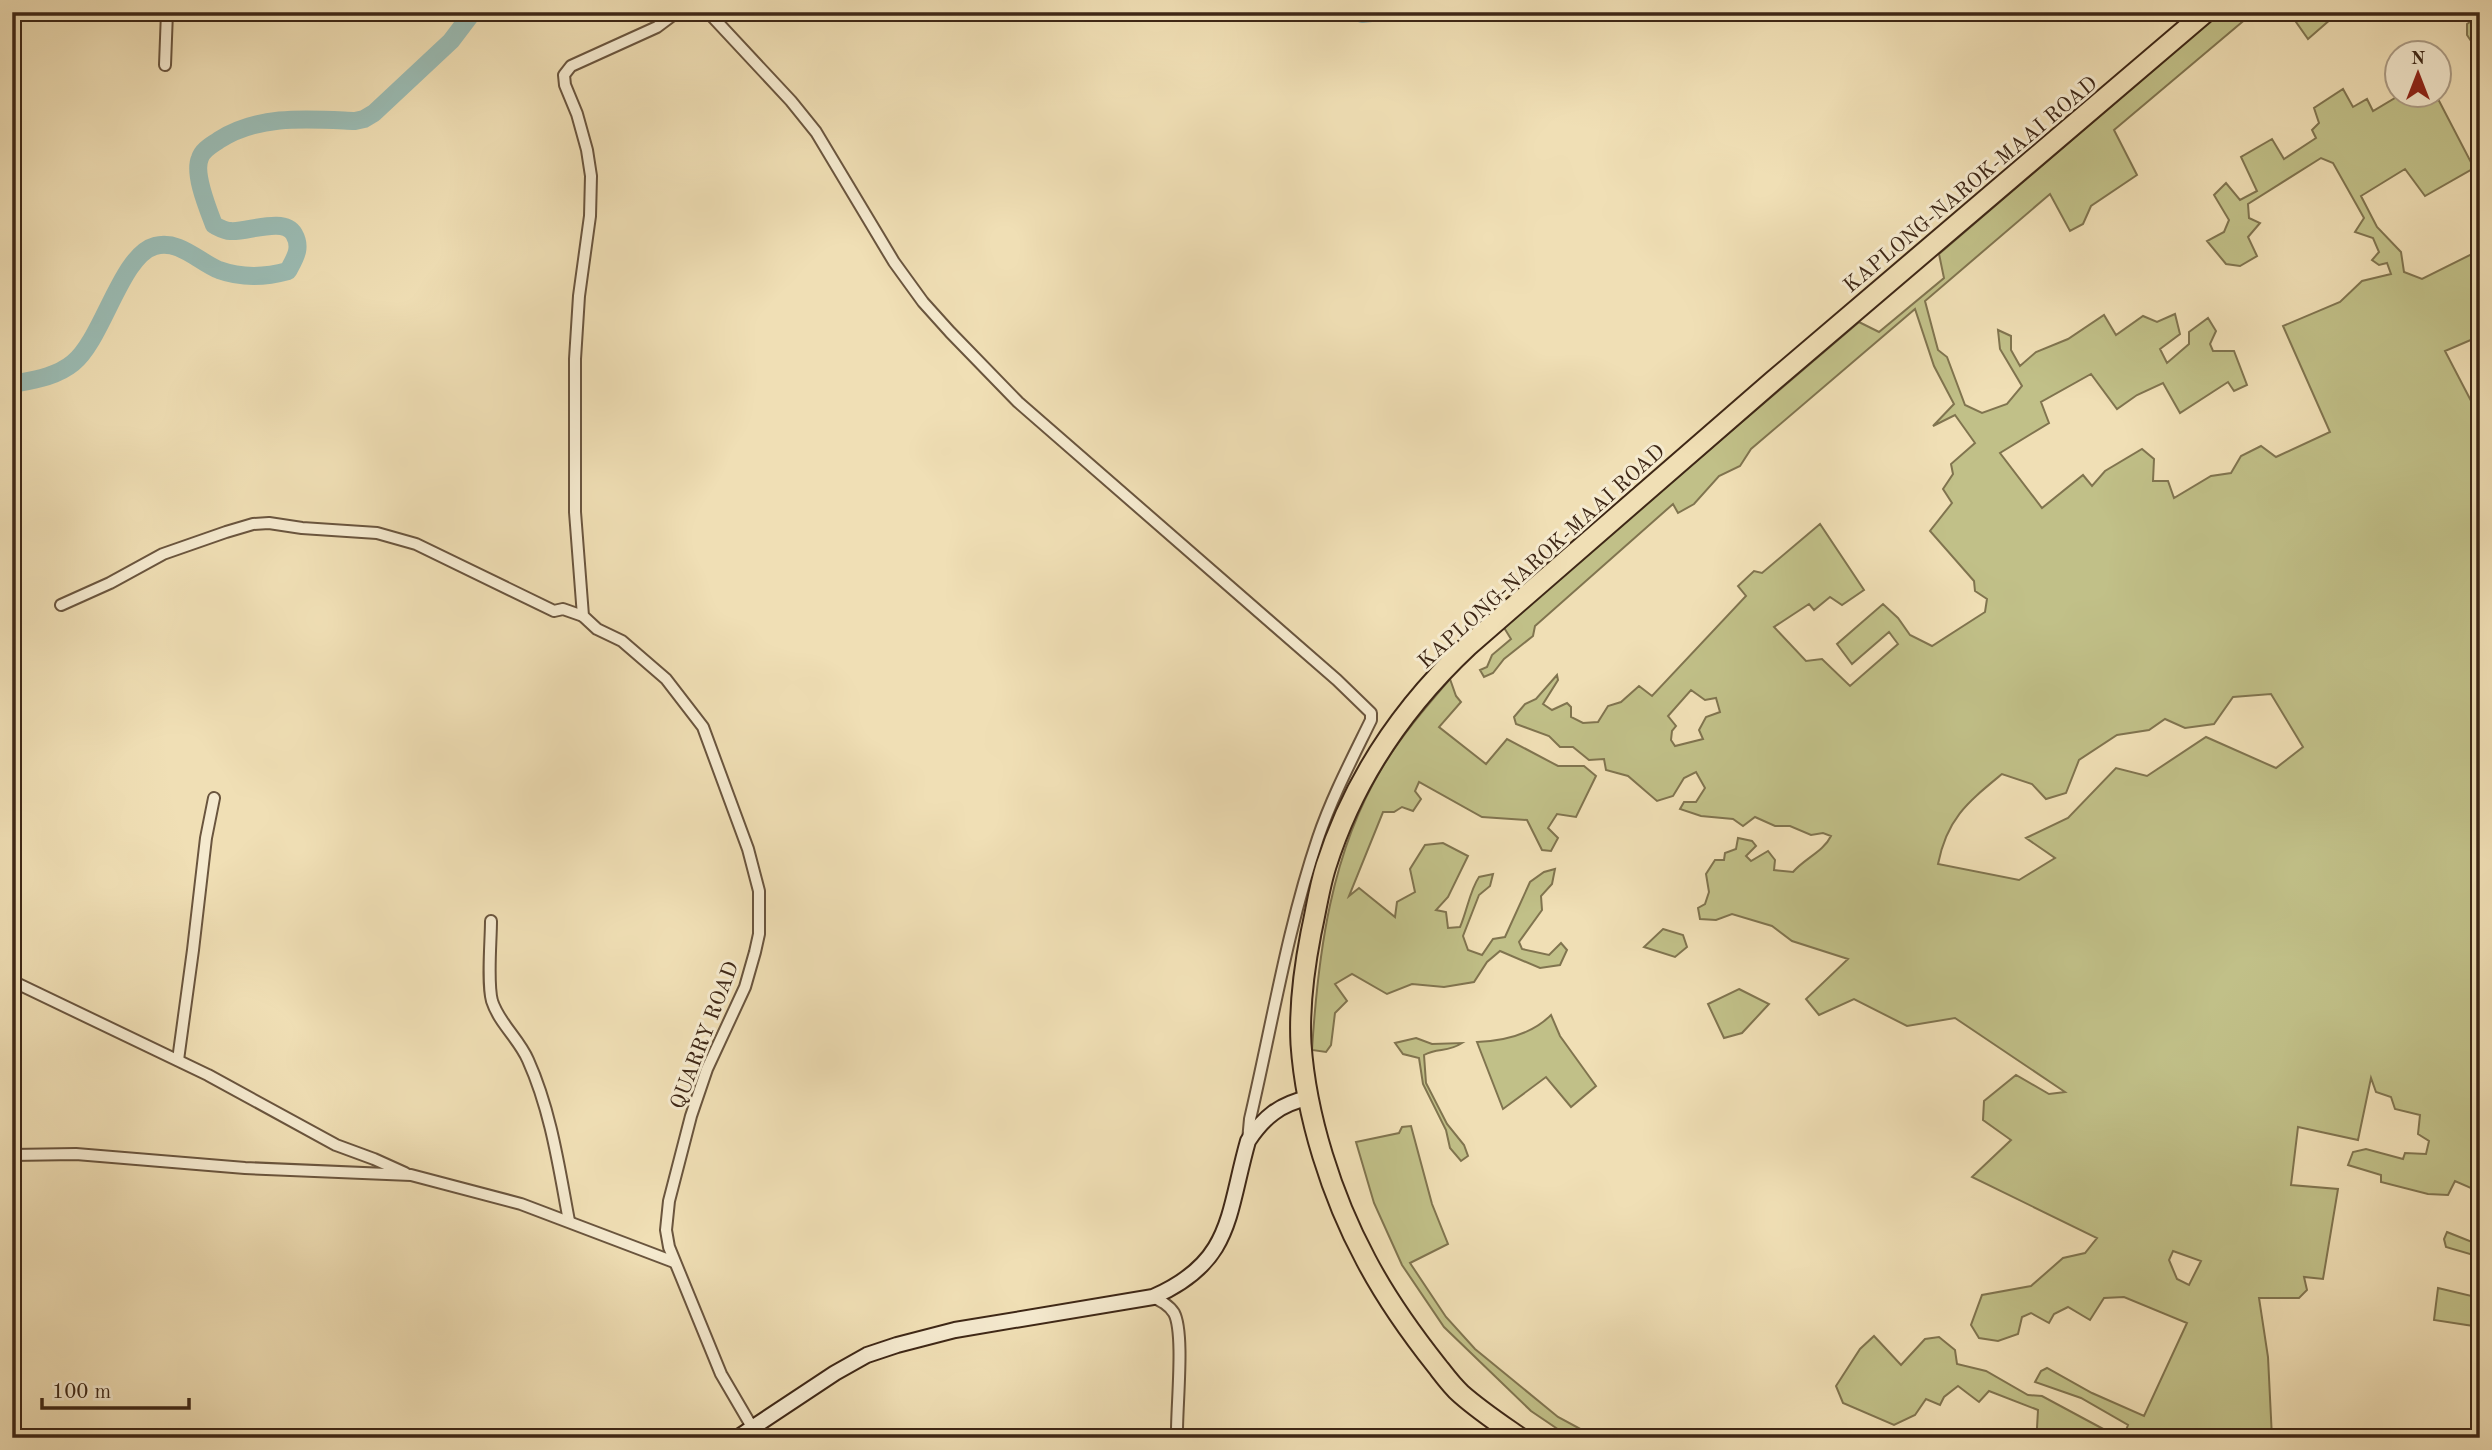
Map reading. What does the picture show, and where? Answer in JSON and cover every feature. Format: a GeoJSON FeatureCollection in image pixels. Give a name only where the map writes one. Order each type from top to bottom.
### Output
{"type":"FeatureCollection","features":[{"type":"Feature","properties":{"kind":"highway","name":"KAPLONG-NAROK-MAAI ROAD"},"geometry":{"type":"LineString","coordinates":[[1520,1438],[1458,1392],[1390,1304],[1352,1235],[1326,1166],[1308,1098],[1300,1022],[1308,951],[1325,869],[1354,795],[1375,757],[1406,712],[1441,671],[1773,381],[2206,12]]}},
{"type":"Feature","properties":{"kind":"main road"},"geometry":{"type":"LineString","coordinates":[[737,1438],[867,1355],[955,1329],[1153,1297],[1192,1277],[1216,1248],[1226,1225],[1248,1141],[1272,1112],[1292,1101],[1308,1098]]}},
{"type":"Feature","properties":{"kind":"street"},"geometry":{"type":"LineString","coordinates":[[165,65],[167,12]]}},
{"type":"Feature","properties":{"kind":"street"},"geometry":{"type":"LineString","coordinates":[[61,605],[110,583],[163,554],[234,529],[269,523],[377,533],[416,544],[554,611],[562,609],[583,616],[575,512],[575,359],[579,296],[590,216],[591,176],[587,150],[564,75],[571,66],[657,27],[677,12]]}},
{"type":"Feature","properties":{"kind":"street"},"geometry":{"type":"LineString","coordinates":[[708,12],[791,101],[816,132],[894,262],[923,302],[950,332],[1018,402],[1337,680],[1371,713],[1371,720],[1336,792],[1318,838],[1293,919],[1250,1119],[1248,1141]]}},
{"type":"Feature","properties":{"kind":"street","name":"QUARRY ROAD"},"geometry":{"type":"LineString","coordinates":[[583,616],[597,629],[622,641],[666,679],[703,727],[748,849],[759,891],[759,934],[750,974],[726,1033],[707,1069],[691,1116],[669,1201],[667,1239],[721,1374],[752,1427]]}},
{"type":"Feature","properties":{"kind":"street"},"geometry":{"type":"LineString","coordinates":[[178,1060],[194,950],[206,838],[214,797]]}},
{"type":"Feature","properties":{"kind":"street"},"geometry":{"type":"LineString","coordinates":[[491,921],[492,999],[502,1021],[528,1060],[539,1090],[554,1140],[569,1221]]}},
{"type":"Feature","properties":{"kind":"street"},"geometry":{"type":"LineString","coordinates":[[12,981],[178,1060],[336,1145],[411,1175],[521,1203],[674,1262]]}},
{"type":"Feature","properties":{"kind":"street"},"geometry":{"type":"LineString","coordinates":[[12,1156],[76,1154],[245,1168],[411,1175]]}},
{"type":"Feature","properties":{"kind":"street"},"geometry":{"type":"LineString","coordinates":[[1153,1297],[1173,1312],[1180,1337],[1177,1438]]}},
{"type":"Feature","properties":{"kind":"shaded area"},"geometry":{"type":"Polygon","coordinates":[[[2221,12],[2254,12],[2114,130],[2137,175],[2091,206],[2083,224],[2070,231],[2050,194],[1925,301],[1938,350],[1947,357],[1965,405],[1982,413],[2007,404],[2022,386],[2000,349],[1998,330],[2011,336],[2011,350],[2020,366],[2036,352],[2068,339],[2104,315],[2116,335],[2143,316],[2157,322],[2175,314],[2180,334],[2160,349],[2167,363],[2189,344],[2189,332],[2208,318],[2216,331],[2210,344],[2213,351],[2234,351],[2247,385],[2234,391],[2228,382],[2180,413],[2163,383],[2137,395],[2117,409],[2091,374],[2041,402],[2049,423],[2000,453],[2042,508],[2083,475],[2092,486],[2105,471],[2142,449],[2154,459],[2153,481],[2168,481],[2174,498],[2211,476],[2231,473],[2241,456],[2261,446],[2276,457],[2330,432],[2283,326],[2340,302],[2362,281],[2391,274],[2387,263],[2379,265],[2372,260],[2379,252],[2373,238],[2355,232],[2364,218],[2333,163],[2321,158],[2248,204],[2249,218],[2260,223],[2248,237],[2257,256],[2240,266],[2226,264],[2207,241],[2224,232],[2229,220],[2214,195],[2226,183],[2240,200],[2257,191],[2241,157],[2272,139],[2284,159],[2316,138],[2312,130],[2319,123],[2314,108],[2343,89],[2353,107],[2367,99],[2373,111],[2384,104],[2384,108],[2443,108],[2474,168],[2425,196],[2405,169],[2361,196],[2377,227],[2401,252],[2404,272],[2422,279],[2480,250],[2480,336],[2445,351],[2480,418],[2480,1192],[2455,1181],[2448,1195],[2428,1194],[2381,1182],[2381,1175],[2348,1165],[2353,1152],[2366,1149],[2403,1159],[2405,1153],[2426,1154],[2429,1141],[2418,1134],[2420,1115],[2395,1109],[2391,1097],[2376,1092],[2371,1078],[2358,1140],[2298,1127],[2291,1185],[2338,1189],[2323,1279],[2304,1277],[2307,1290],[2299,1298],[2259,1298],[2268,1357],[2272,1438],[2123,1438],[2128,1425],[2081,1398],[2035,1382],[2041,1371],[2047,1368],[2092,1393],[2144,1416],[2187,1323],[2124,1297],[2104,1298],[2090,1320],[2068,1307],[2054,1314],[2049,1323],[2031,1313],[2022,1317],[2018,1334],[1998,1341],[1979,1338],[1971,1325],[1982,1295],[2031,1286],[2063,1258],[2085,1253],[2097,1238],[1972,1177],[2011,1140],[1983,1120],[1984,1101],[2016,1075],[2049,1094],[2065,1092],[1955,1018],[1907,1026],[1854,999],[1819,1015],[1806,999],[1848,959],[1792,941],[1772,926],[1732,914],[1716,920],[1700,919],[1698,908],[1705,904],[1709,892],[1706,874],[1715,860],[1724,860],[1725,853],[1736,849],[1738,838],[1752,841],[1756,846],[1746,856],[1751,861],[1768,851],[1775,860],[1774,870],[1793,872],[1824,846],[1831,836],[1823,833],[1811,835],[1790,826],[1775,826],[1755,817],[1743,826],[1733,819],[1701,816],[1680,809],[1684,802],[1696,802],[1705,788],[1696,772],[1684,778],[1673,796],[1657,801],[1628,776],[1606,770],[1604,759],[1589,760],[1573,747],[1560,747],[1549,736],[1516,724],[1514,717],[1525,704],[1536,699],[1557,675],[1558,680],[1543,704],[1552,710],[1567,703],[1571,707],[1571,717],[1583,723],[1598,722],[1608,706],[1621,702],[1639,686],[1652,696],[1746,596],[1738,586],[1754,571],[1762,573],[1820,524],[1864,590],[1842,605],[1830,597],[1814,610],[1809,604],[1774,627],[1806,661],[1822,659],[1850,686],[1898,644],[1889,632],[1852,664],[1837,644],[1883,604],[1898,618],[1910,635],[1932,646],[1985,612],[1987,599],[1975,591],[1974,581],[1930,531],[1952,503],[1943,489],[1953,474],[1951,464],[1975,443],[1955,415],[1933,426],[1954,404],[1934,366],[1915,309],[1751,449],[1740,466],[1719,476],[1694,504],[1678,513],[1673,504],[1535,626],[1533,636],[1504,659],[1493,673],[1484,677],[1480,670],[1487,667],[1492,655],[1511,639],[1503,626],[1859,322],[1879,332],[1944,278],[1939,254],[2221,12]],[[1691,690],[1668,716],[1676,726],[1671,740],[1675,746],[1703,739],[1699,730],[1706,717],[1720,712],[1716,698],[1705,700],[1691,690]],[[2271,694],[2233,697],[2214,724],[2185,728],[2165,719],[2149,730],[2117,735],[2079,760],[2066,793],[2046,799],[2032,784],[2002,774],[1969,803],[1953,823],[1938,864],[2019,880],[2055,858],[2026,838],[2068,818],[2116,768],[2147,776],[2206,737],[2276,768],[2303,747],[2271,694]],[[2173,1251],[2169,1260],[2177,1279],[2189,1285],[2201,1261],[2173,1251]]]}},
{"type":"Feature","properties":{"kind":"shaded area"},"geometry":{"type":"Polygon","coordinates":[[[2289,12],[2339,12],[2308,39],[2289,12]]]}},
{"type":"Feature","properties":{"kind":"shaded area"},"geometry":{"type":"Polygon","coordinates":[[[2476,12],[2480,12],[2480,46],[2475,47],[2467,35],[2467,24],[2479,16],[2476,12]]]}},
{"type":"Feature","properties":{"kind":"shaded area"},"geometry":{"type":"Polygon","coordinates":[[[1450,679],[1461,702],[1439,727],[1486,764],[1507,739],[1558,766],[1584,766],[1596,776],[1576,817],[1557,814],[1548,828],[1558,838],[1551,851],[1542,850],[1527,820],[1482,817],[1419,782],[1415,791],[1421,799],[1413,811],[1402,807],[1394,812],[1383,812],[1349,896],[1359,888],[1395,917],[1397,902],[1415,892],[1410,869],[1425,845],[1443,843],[1468,856],[1448,897],[1436,910],[1446,912],[1448,928],[1460,927],[1479,877],[1493,874],[1490,886],[1479,895],[1463,936],[1468,950],[1482,955],[1493,939],[1505,937],[1530,882],[1544,872],[1555,869],[1552,884],[1541,896],[1542,910],[1519,942],[1522,949],[1549,955],[1561,943],[1567,950],[1560,965],[1540,968],[1500,951],[1487,962],[1474,982],[1444,987],[1412,984],[1387,994],[1352,974],[1335,984],[1347,1001],[1335,1013],[1331,1045],[1326,1052],[1312,1050],[1323,941],[1330,904],[1350,834],[1389,756],[1450,679]]]}},
{"type":"Feature","properties":{"kind":"shaded area"},"geometry":{"type":"Polygon","coordinates":[[[1663,929],[1683,935],[1687,947],[1675,957],[1644,947],[1663,929]]]}},
{"type":"Feature","properties":{"kind":"shaded area"},"geometry":{"type":"Polygon","coordinates":[[[1739,989],[1769,1004],[1742,1033],[1724,1038],[1708,1004],[1739,989]]]}},
{"type":"Feature","properties":{"kind":"shaded area"},"geometry":{"type":"Polygon","coordinates":[[[1551,1015],[1560,1036],[1596,1086],[1571,1107],[1546,1077],[1503,1109],[1477,1042],[1517,1035],[1535,1027],[1551,1015]]]}},
{"type":"Feature","properties":{"kind":"shaded area"},"geometry":{"type":"Polygon","coordinates":[[[1416,1038],[1432,1044],[1462,1043],[1424,1055],[1426,1083],[1447,1124],[1464,1145],[1468,1156],[1461,1161],[1450,1148],[1446,1130],[1423,1084],[1419,1058],[1403,1054],[1395,1043],[1416,1038]]]}},
{"type":"Feature","properties":{"kind":"shaded area"},"geometry":{"type":"Polygon","coordinates":[[[1411,1126],[1432,1204],[1448,1244],[1410,1263],[1446,1317],[1475,1349],[1558,1417],[1597,1438],[1571,1438],[1531,1411],[1444,1327],[1402,1265],[1374,1203],[1356,1142],[1399,1133],[1402,1127],[1411,1126]]]}},
{"type":"Feature","properties":{"kind":"shaded area"},"geometry":{"type":"Polygon","coordinates":[[[2447,1232],[2477,1244],[2480,1239],[2480,1257],[2446,1247],[2444,1239],[2447,1232]]]}},
{"type":"Feature","properties":{"kind":"shaded area"},"geometry":{"type":"Polygon","coordinates":[[[2438,1288],[2480,1298],[2480,1327],[2434,1320],[2438,1288]]]}},
{"type":"Feature","properties":{"kind":"shaded area"},"geometry":{"type":"Polygon","coordinates":[[[1874,1336],[1901,1365],[1925,1339],[1939,1337],[1955,1350],[1957,1364],[1986,1371],[2028,1395],[2042,1396],[2120,1438],[2033,1438],[2037,1428],[2038,1410],[1989,1391],[1979,1402],[1958,1386],[1944,1397],[1940,1405],[1926,1399],[1915,1415],[1894,1425],[1843,1403],[1836,1386],[1860,1349],[1874,1336]]]}},
{"type":"Feature","properties":{"kind":"waterway"},"geometry":{"type":"LineString","coordinates":[[12,384],[52,375],[73,363],[94,336],[132,265],[143,253],[155,246],[181,248],[219,270],[236,274],[262,275],[288,271],[297,248],[294,234],[289,229],[274,226],[230,231],[214,225],[198,173],[203,152],[234,132],[268,122],[364,119],[374,113],[451,41],[473,12]]}},
{"type":"Feature","properties":{"kind":"waterway"},"geometry":{"type":"LineString","coordinates":[[1357,12],[1381,12]]}}]}
